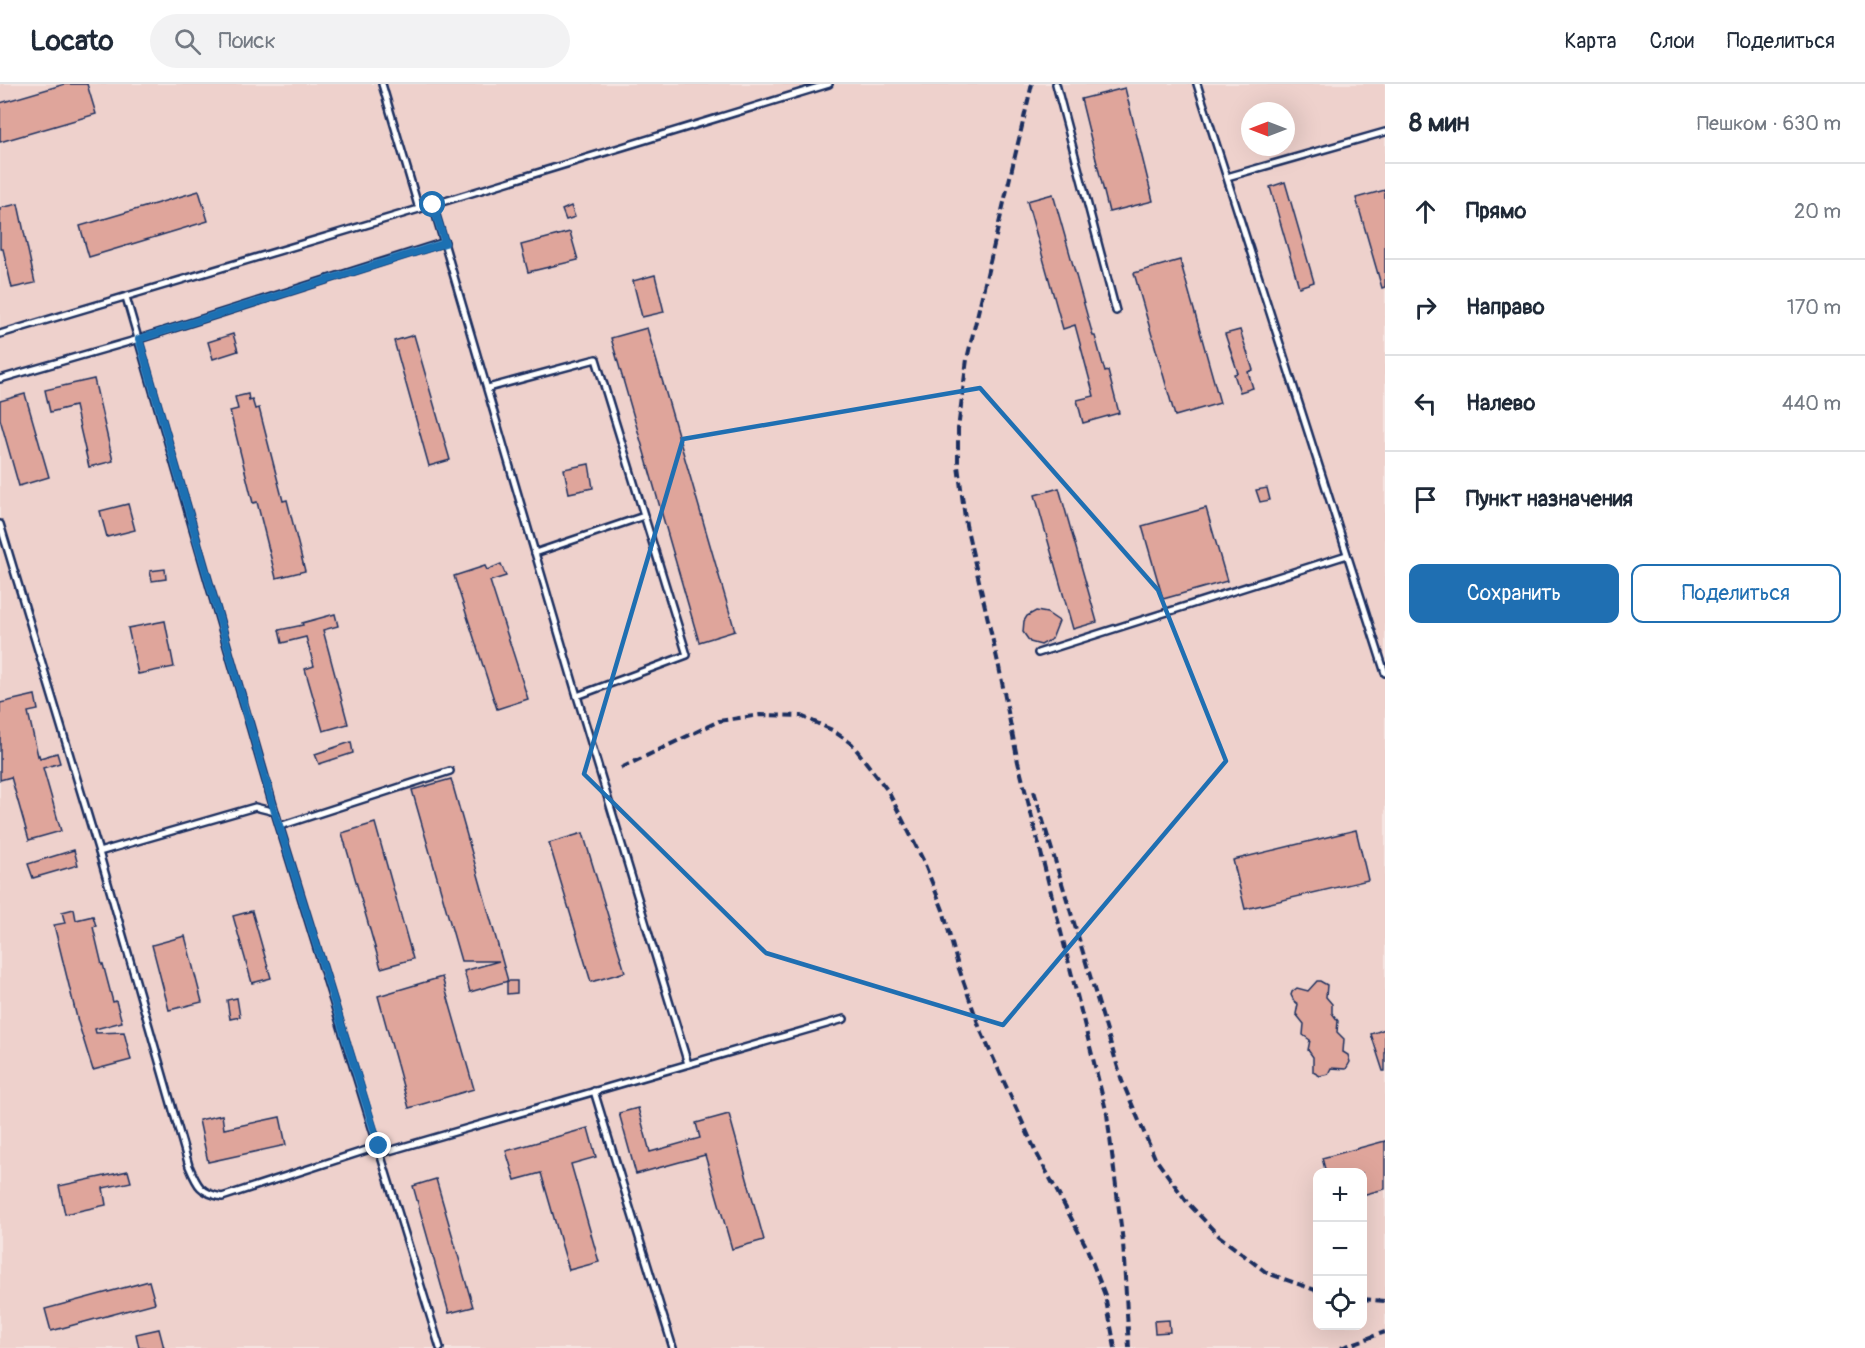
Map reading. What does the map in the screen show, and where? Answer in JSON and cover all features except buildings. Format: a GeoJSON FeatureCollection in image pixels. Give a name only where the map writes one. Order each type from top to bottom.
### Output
{"type":"FeatureCollection","features":[{"type":"Feature","properties":{"kind":"lane"},"geometry":{"type":"LineString","coordinates":[[382,84],[419,209]]}},
{"type":"Feature","properties":{"kind":"lane"},"geometry":{"type":"LineString","coordinates":[[0,334],[829,84]]}},
{"type":"Feature","properties":{"kind":"lane"},"geometry":{"type":"LineString","coordinates":[[1056,84],[1116,311]]}},
{"type":"Feature","properties":{"kind":"lane"},"geometry":{"type":"LineString","coordinates":[[1197,84],[1385,673]]}},
{"type":"Feature","properties":{"kind":"lane"},"geometry":{"type":"LineString","coordinates":[[1227,177],[1385,132]]}},
{"type":"Feature","properties":{"kind":"lane"},"geometry":{"type":"LineString","coordinates":[[433,205],[687,1064]]}},
{"type":"Feature","properties":{"kind":"lane"},"geometry":{"type":"LineString","coordinates":[[0,379],[139,339],[445,243]]}},
{"type":"Feature","properties":{"kind":"lane"},"geometry":{"type":"LineString","coordinates":[[126,297],[275,812],[382,1153],[440,1348]]}},
{"type":"Feature","properties":{"kind":"lane"},"geometry":{"type":"LineString","coordinates":[[488,388],[596,358],[687,655],[577,696]]}},
{"type":"Feature","properties":{"kind":"lane"},"geometry":{"type":"LineString","coordinates":[[535,553],[644,516]]}},
{"type":"Feature","properties":{"kind":"lane"},"geometry":{"type":"LineString","coordinates":[[0,524],[99,852],[189,1166],[198,1186],[210,1195],[222,1197],[379,1146]]}},
{"type":"Feature","properties":{"kind":"lane"},"geometry":{"type":"LineString","coordinates":[[1038,653],[1347,555]]}},
{"type":"Feature","properties":{"kind":"lane"},"geometry":{"type":"LineString","coordinates":[[280,826],[450,771]]}},
{"type":"Feature","properties":{"kind":"lane"},"geometry":{"type":"LineString","coordinates":[[99,852],[255,807],[275,812]]}},
{"type":"Feature","properties":{"kind":"lane"},"geometry":{"type":"LineString","coordinates":[[382,1153],[844,1019]]}},
{"type":"Feature","properties":{"kind":"lane"},"geometry":{"type":"LineString","coordinates":[[594,1090],[673,1348]]}},
{"type":"Feature","properties":{"kind":"highlighted area"},"geometry":{"type":"Polygon","coordinates":[[[980,388],[1158,590],[1226,761],[1003,1025],[766,953],[584,774],[683,439],[980,388]]]}},
{"type":"Feature","properties":{"kind":"shaded area"},"geometry":{"type":"Polygon","coordinates":[[[0,84],[1385,84],[1385,1348],[0,1348],[0,84]]]}},
{"type":"Feature","properties":{"kind":"railway"},"geometry":{"type":"LineString","coordinates":[[1032,84],[967,359],[958,429],[958,466],[966,525],[999,667],[1018,762],[1107,1114],[1123,1242],[1129,1348]]}},
{"type":"Feature","properties":{"kind":"railway"},"geometry":{"type":"LineString","coordinates":[[621,768],[719,721],[760,715],[801,716],[832,730],[852,744],[888,791],[923,860],[943,910],[958,966],[980,1029],[1036,1152],[1086,1246],[1105,1295],[1115,1348]]}},
{"type":"Feature","properties":{"kind":"railway"},"geometry":{"type":"LineString","coordinates":[[1034,791],[1122,1081],[1155,1158],[1187,1202],[1219,1236],[1267,1273],[1313,1289]]}},
{"type":"Feature","properties":{"kind":"railway"},"geometry":{"type":"LineString","coordinates":[[1367,1299],[1385,1301]]}},
{"type":"Feature","properties":{"kind":"railway"},"geometry":{"type":"LineString","coordinates":[[1341,1348],[1385,1332]]}},
{"type":"Feature","properties":{"kind":"route"},"geometry":{"type":"LineString","coordinates":[[379,1146],[275,812],[139,339],[445,243],[433,205]]}}]}
